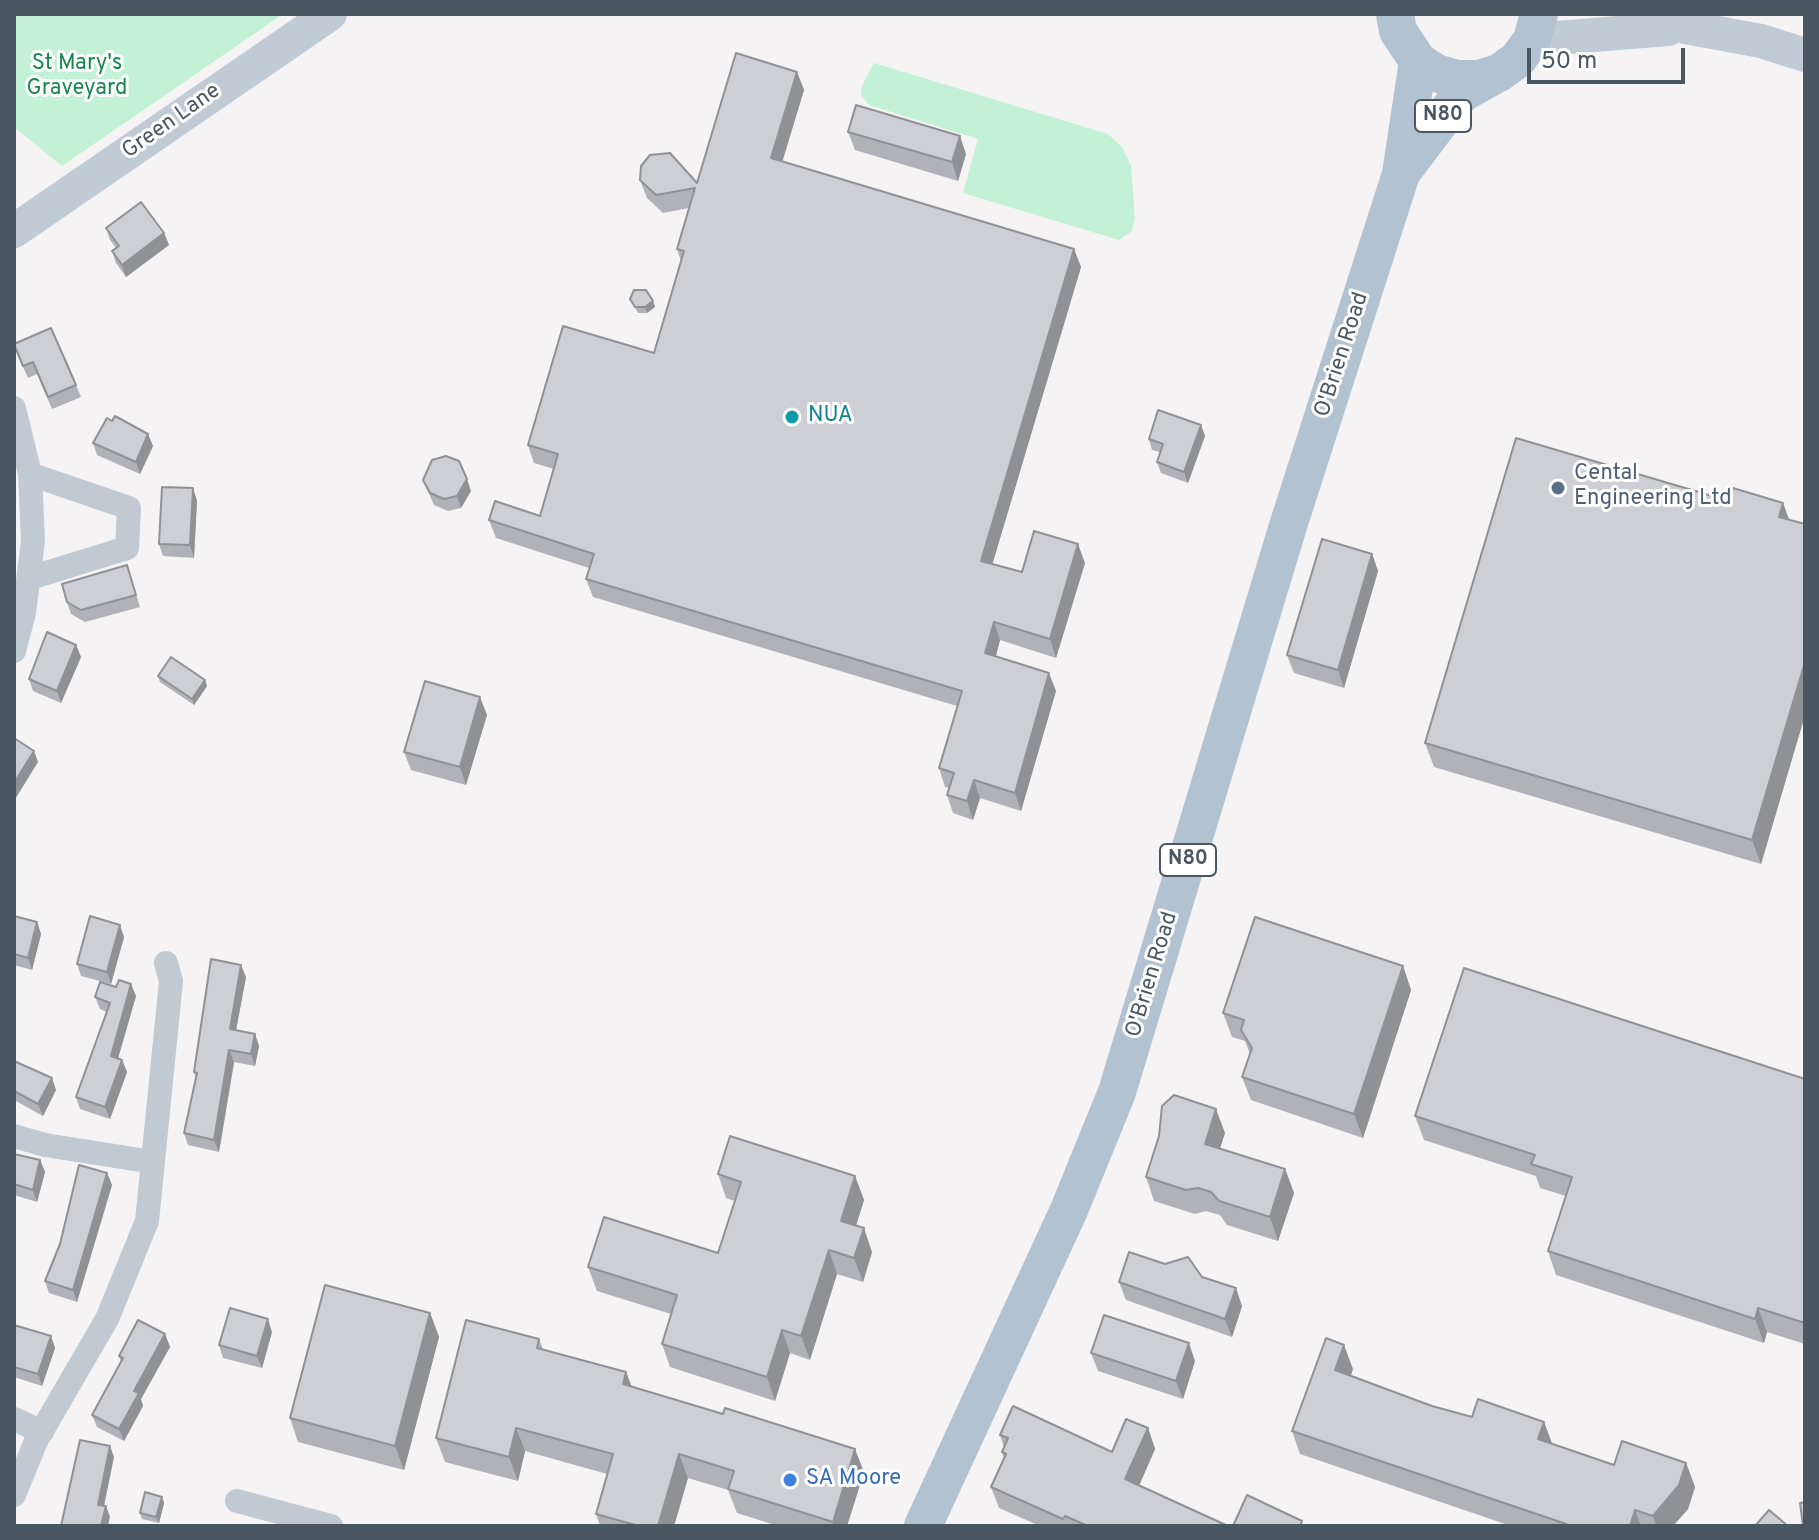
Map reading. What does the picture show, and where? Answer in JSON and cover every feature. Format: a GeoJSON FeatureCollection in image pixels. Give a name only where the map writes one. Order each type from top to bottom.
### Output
{"type":"FeatureCollection","features":[{"type":"Feature","properties":{"kind":"main road","name":"Green Lane"},"geometry":{"type":"LineString","coordinates":[[14,231],[330,14]]}},
{"type":"Feature","properties":{"kind":"main road"},"geometry":{"type":"LineString","coordinates":[[1639,14],[1685,27],[1761,41],[1805,55]]}},
{"type":"Feature","properties":{"kind":"main road"},"geometry":{"type":"LineString","coordinates":[[1535,27],[1685,27]]}},
{"type":"Feature","properties":{"kind":"main road","name":"N80"},"geometry":{"type":"LineString","coordinates":[[1399,30],[1436,73],[1457,79],[1478,79],[1499,73],[1518,59],[1535,27]]}},
{"type":"Feature","properties":{"kind":"main road","name":"O'Brien Road"},"geometry":{"type":"LineString","coordinates":[[923,1526],[1069,1210],[1117,1092],[1288,526],[1401,174],[1399,30]]}},
{"type":"Feature","properties":{"kind":"main road","name":"O'Brien Road"},"geometry":{"type":"LineString","coordinates":[[1401,174],[1461,94],[1499,73]]}},
{"type":"Feature","properties":{"kind":"street"},"geometry":{"type":"LineString","coordinates":[[14,408],[30,474],[33,541],[30,578],[14,651]]}},
{"type":"Feature","properties":{"kind":"street"},"geometry":{"type":"LineString","coordinates":[[30,474],[129,508],[127,548],[30,578]]}},
{"type":"Feature","properties":{"kind":"street"},"geometry":{"type":"LineString","coordinates":[[14,1495],[42,1432],[72,1385],[127,1277],[147,1221],[171,981],[166,963]]}},
{"type":"Feature","properties":{"kind":"street"},"geometry":{"type":"LineString","coordinates":[[14,1136],[45,1145],[153,1162]]}},
{"type":"Feature","properties":{"kind":"street"},"geometry":{"type":"LineString","coordinates":[[14,1419],[42,1432]]}},
{"type":"Feature","properties":{"kind":"street"},"geometry":{"type":"LineString","coordinates":[[237,1501],[331,1526]]}},
{"type":"Feature","properties":{"kind":"green space","name":"St Mary's Graveyard"},"geometry":{"type":"Polygon","coordinates":[[[14,14],[283,14],[62,166],[14,127],[14,14]]]}},
{"type":"Feature","properties":{"kind":"green space"},"geometry":{"type":"Polygon","coordinates":[[[874,63],[1108,134],[1122,147],[1131,166],[1135,219],[1132,231],[1119,240],[963,193],[978,139],[869,105],[861,95],[862,86],[874,63]]]}},
{"type":"Feature","properties":{"kind":"building","name":"NUA"},"geometry":{"type":"Polygon","coordinates":[[[736,53],[797,72],[771,158],[1074,249],[981,561],[1022,572],[1034,531],[1078,544],[1050,639],[994,622],[985,653],[1049,673],[1015,793],[974,780],[967,801],[947,795],[954,773],[939,768],[962,691],[586,579],[594,554],[489,520],[495,501],[540,516],[558,454],[528,445],[563,326],[654,353],[684,251],[677,249],[695,188],[656,195],[640,180],[641,166],[650,155],[670,153],[697,183],[736,53]]]}},
{"type":"Feature","properties":{"kind":"building"},"geometry":{"type":"Polygon","coordinates":[[[856,105],[960,136],[952,162],[848,132],[856,105]]]}},
{"type":"Feature","properties":{"kind":"building"},"geometry":{"type":"Polygon","coordinates":[[[141,202],[164,233],[122,265],[112,251],[119,246],[106,228],[141,202]]]}},
{"type":"Feature","properties":{"kind":"building"},"geometry":{"type":"Polygon","coordinates":[[[634,290],[646,290],[653,301],[645,307],[635,307],[630,299],[634,290]]]}},
{"type":"Feature","properties":{"kind":"building"},"geometry":{"type":"Polygon","coordinates":[[[51,328],[76,385],[48,397],[33,362],[23,366],[14,344],[51,328]]]}},
{"type":"Feature","properties":{"kind":"building"},"geometry":{"type":"Polygon","coordinates":[[[1158,410],[1201,425],[1184,472],[1157,462],[1163,444],[1149,439],[1158,410]]]}},
{"type":"Feature","properties":{"kind":"building"},"geometry":{"type":"Polygon","coordinates":[[[115,416],[148,434],[136,462],[93,443],[107,418],[112,421],[115,416]]]}},
{"type":"Feature","properties":{"kind":"building"},"geometry":{"type":"Polygon","coordinates":[[[1516,438],[1729,501],[1733,488],[1783,503],[1779,517],[1805,524],[1805,662],[1752,840],[1425,743],[1516,438]]]}},
{"type":"Feature","properties":{"kind":"building"},"geometry":{"type":"Polygon","coordinates":[[[446,456],[459,461],[467,479],[457,496],[444,499],[430,493],[423,480],[432,460],[446,456]]]}},
{"type":"Feature","properties":{"kind":"building"},"geometry":{"type":"Polygon","coordinates":[[[162,487],[193,488],[190,545],[159,544],[162,487]]]}},
{"type":"Feature","properties":{"kind":"building"},"geometry":{"type":"Polygon","coordinates":[[[1322,539],[1372,554],[1338,670],[1287,655],[1322,539]]]}},
{"type":"Feature","properties":{"kind":"building"},"geometry":{"type":"Polygon","coordinates":[[[127,565],[136,595],[81,610],[67,602],[62,584],[127,565]]]}},
{"type":"Feature","properties":{"kind":"building"},"geometry":{"type":"Polygon","coordinates":[[[47,632],[76,645],[57,691],[29,679],[47,632]]]}},
{"type":"Feature","properties":{"kind":"building"},"geometry":{"type":"Polygon","coordinates":[[[171,657],[205,680],[192,699],[158,676],[171,657]]]}},
{"type":"Feature","properties":{"kind":"building"},"geometry":{"type":"Polygon","coordinates":[[[425,681],[480,697],[460,767],[404,752],[425,681]]]}},
{"type":"Feature","properties":{"kind":"building"},"geometry":{"type":"Polygon","coordinates":[[[14,738],[34,751],[14,783],[14,738]]]}},
{"type":"Feature","properties":{"kind":"building"},"geometry":{"type":"Polygon","coordinates":[[[14,916],[37,922],[28,958],[14,954],[14,916]]]}},
{"type":"Feature","properties":{"kind":"building"},"geometry":{"type":"Polygon","coordinates":[[[90,916],[120,925],[107,972],[77,964],[90,916]]]}},
{"type":"Feature","properties":{"kind":"building"},"geometry":{"type":"Polygon","coordinates":[[[1255,917],[1403,966],[1354,1114],[1242,1077],[1252,1048],[1241,1030],[1244,1020],[1223,1013],[1255,917]]]}},
{"type":"Feature","properties":{"kind":"building"},"geometry":{"type":"Polygon","coordinates":[[[211,959],[241,965],[230,1029],[255,1034],[251,1054],[229,1050],[214,1140],[184,1133],[197,1073],[194,1072],[211,959]]]}},
{"type":"Feature","properties":{"kind":"building"},"geometry":{"type":"Polygon","coordinates":[[[1464,968],[1805,1079],[1805,1323],[1758,1308],[1755,1319],[1548,1251],[1572,1177],[1531,1164],[1535,1155],[1415,1116],[1464,968]]]}},
{"type":"Feature","properties":{"kind":"building"},"geometry":{"type":"Polygon","coordinates":[[[119,980],[131,984],[111,1056],[122,1060],[105,1107],[76,1097],[110,1003],[95,997],[100,982],[116,987],[119,980]]]}},
{"type":"Feature","properties":{"kind":"building"},"geometry":{"type":"Polygon","coordinates":[[[14,1061],[52,1078],[38,1104],[14,1091],[14,1061]]]}},
{"type":"Feature","properties":{"kind":"building"},"geometry":{"type":"Polygon","coordinates":[[[1174,1095],[1216,1109],[1205,1144],[1285,1169],[1270,1217],[1219,1201],[1211,1192],[1198,1188],[1186,1190],[1146,1177],[1159,1136],[1162,1106],[1174,1095]]]}},
{"type":"Feature","properties":{"kind":"building"},"geometry":{"type":"Polygon","coordinates":[[[730,1136],[855,1176],[841,1221],[864,1228],[854,1258],[829,1250],[801,1336],[782,1330],[767,1377],[662,1344],[677,1295],[588,1267],[604,1217],[718,1253],[741,1182],[718,1174],[730,1136]]]}},
{"type":"Feature","properties":{"kind":"building"},"geometry":{"type":"Polygon","coordinates":[[[14,1154],[40,1160],[33,1190],[14,1184],[14,1154]]]}},
{"type":"Feature","properties":{"kind":"building"},"geometry":{"type":"Polygon","coordinates":[[[79,1165],[107,1173],[73,1290],[45,1281],[60,1244],[79,1165]]]}},
{"type":"Feature","properties":{"kind":"building"},"geometry":{"type":"Polygon","coordinates":[[[1129,1252],[1165,1264],[1188,1257],[1202,1277],[1236,1288],[1225,1319],[1119,1282],[1129,1252]]]}},
{"type":"Feature","properties":{"kind":"building"},"geometry":{"type":"Polygon","coordinates":[[[325,1285],[430,1313],[395,1446],[290,1418],[325,1285]]]}},
{"type":"Feature","properties":{"kind":"building"},"geometry":{"type":"Polygon","coordinates":[[[230,1308],[268,1319],[257,1356],[219,1345],[230,1308]]]}},
{"type":"Feature","properties":{"kind":"building"},"geometry":{"type":"Polygon","coordinates":[[[1104,1315],[1189,1343],[1176,1381],[1091,1353],[1104,1315]]]}},
{"type":"Feature","properties":{"kind":"building"},"geometry":{"type":"Polygon","coordinates":[[[138,1320],[165,1334],[134,1391],[139,1393],[119,1429],[92,1415],[123,1358],[119,1356],[138,1320]]]}},
{"type":"Feature","properties":{"kind":"building"},"geometry":{"type":"Polygon","coordinates":[[[466,1320],[539,1339],[537,1348],[626,1372],[623,1384],[723,1414],[725,1408],[855,1449],[833,1522],[728,1489],[734,1471],[679,1454],[658,1526],[639,1526],[596,1514],[613,1454],[516,1428],[509,1457],[436,1438],[466,1320]]]}},
{"type":"Feature","properties":{"kind":"building"},"geometry":{"type":"Polygon","coordinates":[[[14,1325],[51,1336],[38,1374],[14,1367],[14,1325]]]}},
{"type":"Feature","properties":{"kind":"building"},"geometry":{"type":"Polygon","coordinates":[[[1326,1338],[1344,1345],[1335,1370],[1432,1406],[1472,1417],[1478,1399],[1544,1422],[1538,1439],[1614,1465],[1622,1441],[1686,1463],[1679,1485],[1653,1516],[1635,1510],[1630,1526],[1572,1526],[1292,1431],[1326,1338]]]}},
{"type":"Feature","properties":{"kind":"building"},"geometry":{"type":"Polygon","coordinates":[[[1013,1406],[1112,1452],[1126,1419],[1148,1428],[1125,1479],[1228,1526],[1088,1526],[1065,1516],[1063,1519],[991,1487],[1006,1454],[1002,1452],[1008,1438],[1000,1435],[1013,1406]]]}},
{"type":"Feature","properties":{"kind":"building"},"geometry":{"type":"Polygon","coordinates":[[[80,1440],[110,1446],[98,1505],[106,1506],[101,1526],[61,1526],[80,1440]]]}},
{"type":"Feature","properties":{"kind":"building"},"geometry":{"type":"Polygon","coordinates":[[[145,1492],[162,1497],[156,1517],[140,1513],[145,1492]]]}},
{"type":"Feature","properties":{"kind":"building"},"geometry":{"type":"Polygon","coordinates":[[[1247,1495],[1302,1521],[1300,1526],[1233,1526],[1247,1495]]]}},
{"type":"Feature","properties":{"kind":"building"},"geometry":{"type":"Polygon","coordinates":[[[1805,1502],[1805,1526],[1803,1526],[1800,1503],[1805,1502]]]}},
{"type":"Feature","properties":{"kind":"building"},"geometry":{"type":"Polygon","coordinates":[[[1769,1510],[1788,1526],[1755,1526],[1769,1510]]]}},
{"type":"Feature","properties":{"kind":"place","name":"NUA"},"geometry":{"type":"Point","coordinates":[792,417]}},
{"type":"Feature","properties":{"kind":"place","name":"Cental Engineering Ltd"},"geometry":{"type":"Point","coordinates":[1558,488]}},
{"type":"Feature","properties":{"kind":"place","name":"SA Moore"},"geometry":{"type":"Point","coordinates":[790,1480]}}]}
